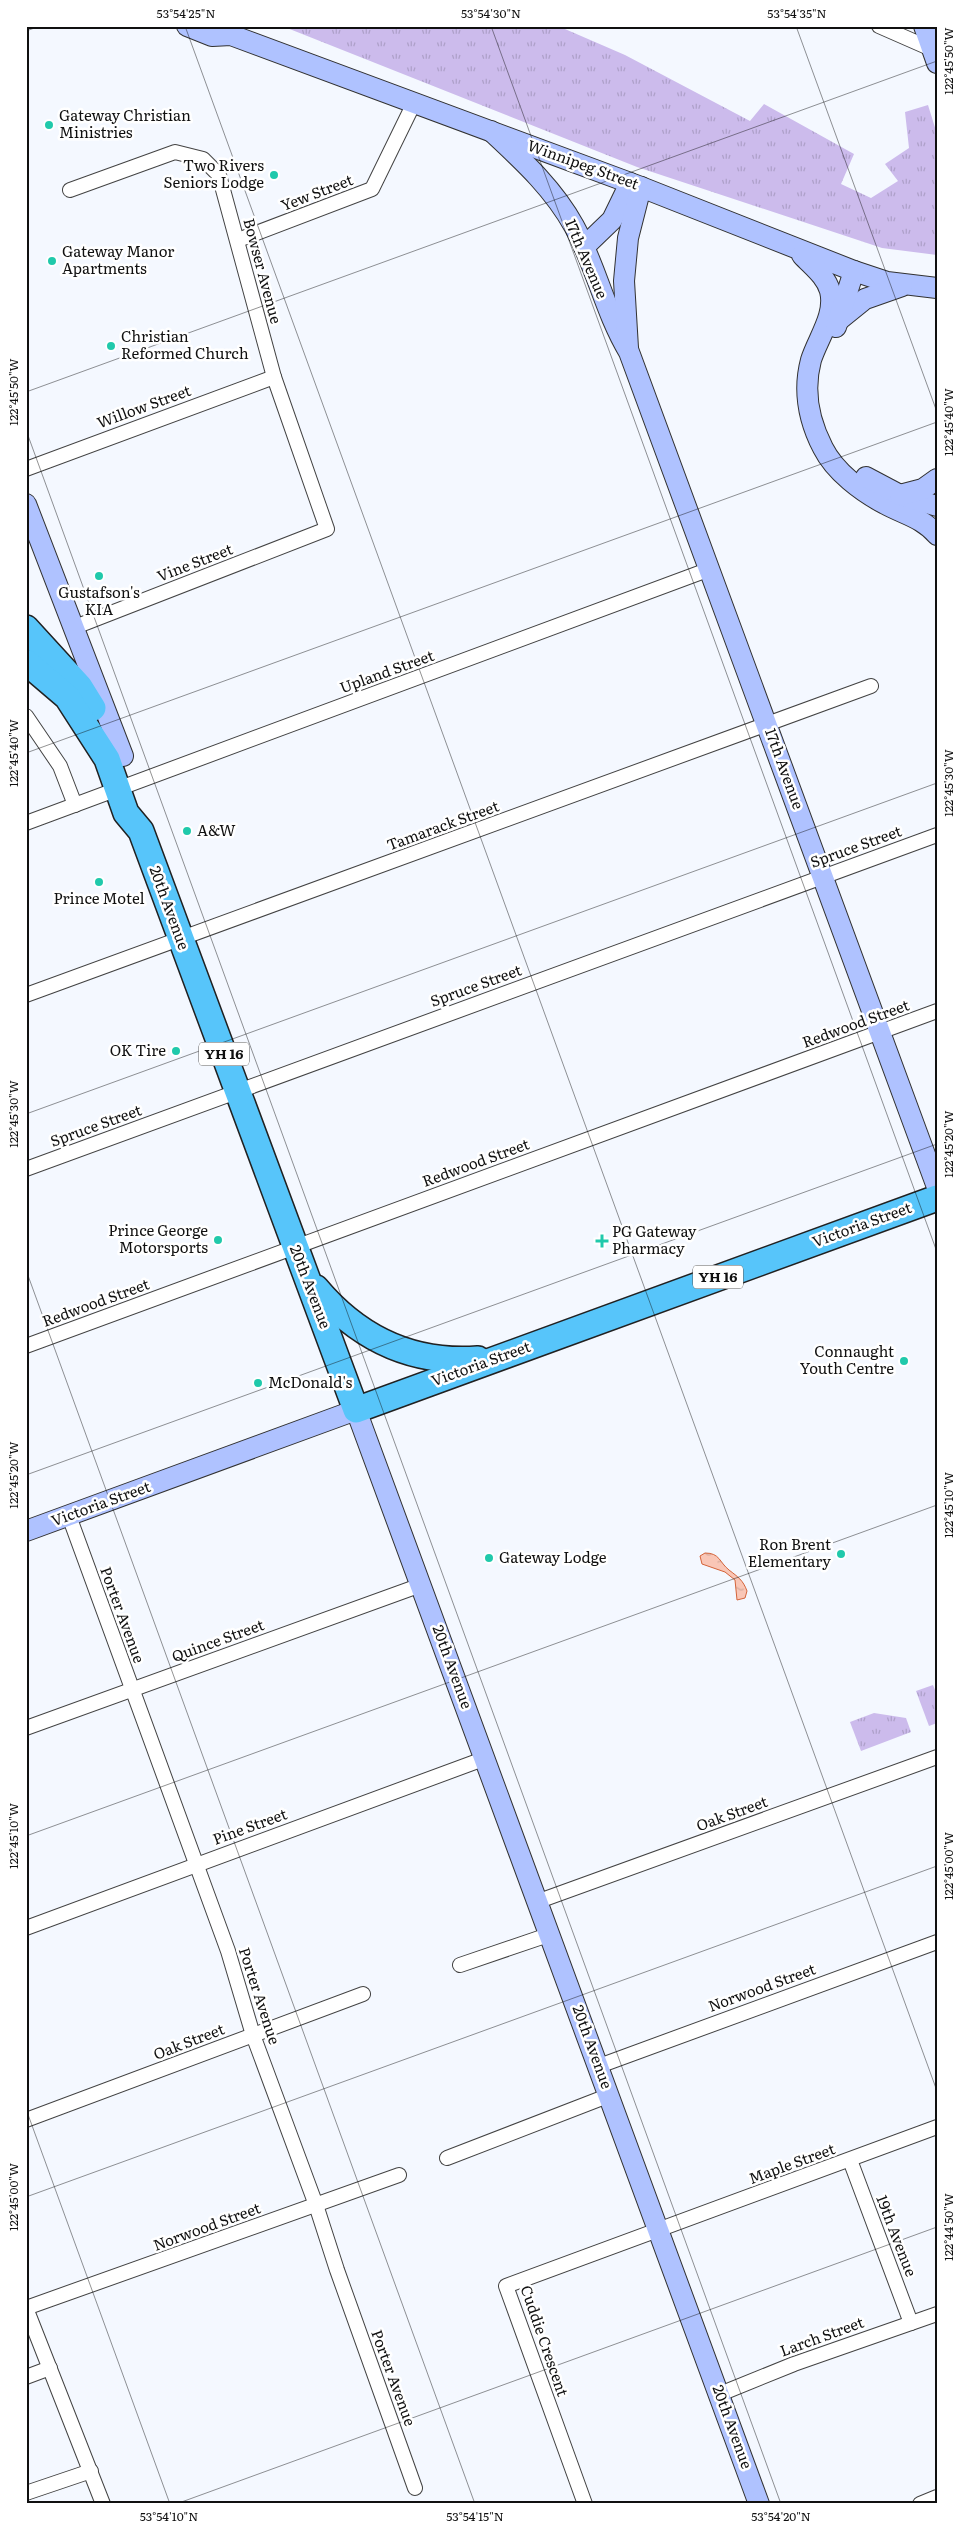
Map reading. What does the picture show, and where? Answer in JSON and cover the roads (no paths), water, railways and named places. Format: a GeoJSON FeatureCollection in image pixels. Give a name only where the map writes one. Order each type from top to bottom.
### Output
{"type":"FeatureCollection","features":[{"type":"Feature","properties":{"kind":"highway","name":"YH 16"},"geometry":{"type":"LineString","coordinates":[[26,628],[80,687],[123,756]]}},
{"type":"Feature","properties":{"kind":"highway","name":"YH 16"},"geometry":{"type":"LineString","coordinates":[[26,662],[67,697],[125,787]]}},
{"type":"Feature","properties":{"kind":"highway","name":"20th Avenue"},"geometry":{"type":"LineString","coordinates":[[123,756],[125,787],[142,808],[141,831],[356,1410]]}},
{"type":"Feature","properties":{"kind":"highway","name":"Victoria Street"},"geometry":{"type":"LineString","coordinates":[[356,1410],[937,1198]]}},
{"type":"Feature","properties":{"kind":"highway"},"geometry":{"type":"LineString","coordinates":[[307,1277],[335,1311],[364,1333],[399,1350],[454,1360],[500,1357]]}},
{"type":"Feature","properties":{"kind":"street","name":"Winnipeg Street"},"geometry":{"type":"LineString","coordinates":[[187,26],[212,36],[228,30],[636,185],[854,272],[887,282],[937,288]]}},
{"type":"Feature","properties":{"kind":"street"},"geometry":{"type":"LineString","coordinates":[[879,26],[936,55]]}},
{"type":"Feature","properties":{"kind":"street"},"geometry":{"type":"LineString","coordinates":[[924,26],[936,55]]}},
{"type":"Feature","properties":{"kind":"street","name":"Yew Street"},"geometry":{"type":"LineString","coordinates":[[238,240],[372,190],[415,101]]}},
{"type":"Feature","properties":{"kind":"street","name":"17th Avenue"},"geometry":{"type":"LineString","coordinates":[[491,131],[549,189],[574,225],[584,247],[614,327],[628,352],[710,569],[937,1187]]}},
{"type":"Feature","properties":{"kind":"street","name":"Bowser Avenue"},"geometry":{"type":"LineString","coordinates":[[70,190],[175,152],[203,159],[219,175],[274,377],[327,529]]}},
{"type":"Feature","properties":{"kind":"street"},"geometry":{"type":"LineString","coordinates":[[584,247],[612,220],[636,185]]}},
{"type":"Feature","properties":{"kind":"street","name":"17th Avenue"},"geometry":{"type":"LineString","coordinates":[[628,352],[624,281],[636,185]]}},
{"type":"Feature","properties":{"kind":"street"},"geometry":{"type":"LineString","coordinates":[[797,250],[826,282],[831,299],[826,322],[811,360],[807,386],[811,420],[824,450],[849,480],[883,503],[918,519],[937,535]]}},
{"type":"Feature","properties":{"kind":"street"},"geometry":{"type":"LineString","coordinates":[[854,272],[823,365],[820,387],[823,416],[834,443],[857,472],[900,495],[937,506]]}},
{"type":"Feature","properties":{"kind":"street"},"geometry":{"type":"LineString","coordinates":[[839,320],[865,299],[907,285]]}},
{"type":"Feature","properties":{"kind":"street","name":"Willow Street"},"geometry":{"type":"LineString","coordinates":[[26,469],[274,377]]}},
{"type":"Feature","properties":{"kind":"street"},"geometry":{"type":"LineString","coordinates":[[900,495],[923,489],[937,479]]}},
{"type":"Feature","properties":{"kind":"street","name":"20th Avenue"},"geometry":{"type":"LineString","coordinates":[[27,513],[75,628],[123,756]]}},
{"type":"Feature","properties":{"kind":"street","name":"Vine Street"},"geometry":{"type":"LineString","coordinates":[[75,628],[327,529]]}},
{"type":"Feature","properties":{"kind":"street","name":"Upland Street"},"geometry":{"type":"LineString","coordinates":[[26,823],[710,569]]}},
{"type":"Feature","properties":{"kind":"street","name":"Tamarack Street"},"geometry":{"type":"LineString","coordinates":[[26,995],[181,940],[872,686]]}},
{"type":"Feature","properties":{"kind":"street"},"geometry":{"type":"LineString","coordinates":[[26,716],[60,766],[75,805]]}},
{"type":"Feature","properties":{"kind":"street","name":"Spruce Street"},"geometry":{"type":"LineString","coordinates":[[26,1169],[937,835]]}},
{"type":"Feature","properties":{"kind":"street","name":"Redwood Street"},"geometry":{"type":"LineString","coordinates":[[26,1346],[937,1011]]}},
{"type":"Feature","properties":{"kind":"street","name":"20th Avenue"},"geometry":{"type":"LineString","coordinates":[[356,1410],[539,1901],[759,2504]]}},
{"type":"Feature","properties":{"kind":"street","name":"Victoria Street"},"geometry":{"type":"LineString","coordinates":[[26,1531],[356,1410]]}},
{"type":"Feature","properties":{"kind":"street","name":"Porter Avenue"},"geometry":{"type":"LineString","coordinates":[[69,1516],[131,1690],[228,1951],[253,2034],[316,2205],[414,2488]]}},
{"type":"Feature","properties":{"kind":"street","name":"Quince Street"},"geometry":{"type":"LineString","coordinates":[[26,1728],[421,1585]]}},
{"type":"Feature","properties":{"kind":"street","name":"Oak Street"},"geometry":{"type":"LineString","coordinates":[[539,1901],[937,1757]]}},
{"type":"Feature","properties":{"kind":"street","name":"Pine Street"},"geometry":{"type":"LineString","coordinates":[[26,1928],[486,1758]]}},
{"type":"Feature","properties":{"kind":"street"},"geometry":{"type":"LineString","coordinates":[[460,1964],[551,1934]]}},
{"type":"Feature","properties":{"kind":"street","name":"Norwood Street"},"geometry":{"type":"LineString","coordinates":[[599,2066],[937,1942]]}},
{"type":"Feature","properties":{"kind":"street","name":"Oak Street"},"geometry":{"type":"LineString","coordinates":[[26,2120],[363,1994]]}},
{"type":"Feature","properties":{"kind":"street"},"geometry":{"type":"LineString","coordinates":[[447,2158],[610,2094]]}},
{"type":"Feature","properties":{"kind":"street","name":"Maple Street"},"geometry":{"type":"LineString","coordinates":[[660,2230],[937,2128]]}},
{"type":"Feature","properties":{"kind":"street","name":"19th Avenue"},"geometry":{"type":"LineString","coordinates":[[850,2160],[911,2323]]}},
{"type":"Feature","properties":{"kind":"street","name":"Norwood Street"},"geometry":{"type":"LineString","coordinates":[[26,2308],[399,2175]]}},
{"type":"Feature","properties":{"kind":"street","name":"Cuddie Crescent"},"geometry":{"type":"LineString","coordinates":[[585,2504],[506,2286],[660,2230]]}},
{"type":"Feature","properties":{"kind":"street"},"geometry":{"type":"LineString","coordinates":[[26,2308],[103,2504]]}},
{"type":"Feature","properties":{"kind":"street","name":"Larch Street"},"geometry":{"type":"LineString","coordinates":[[720,2394],[794,2364],[937,2314]]}},
{"type":"Feature","properties":{"kind":"street"},"geometry":{"type":"LineString","coordinates":[[26,2377],[50,2368]]}},
{"type":"Feature","properties":{"kind":"street"},"geometry":{"type":"LineString","coordinates":[[26,2493],[91,2471]]}},
{"type":"Feature","properties":{"kind":"street"},"geometry":{"type":"LineString","coordinates":[[920,2504],[937,2498]]}},
{"type":"Feature","properties":{"kind":"water"},"geometry":{"type":"Polygon","coordinates":[[[705,1553],[717,1556],[740,1579],[747,1591],[745,1598],[737,1600],[735,1580],[725,1572],[702,1564],[700,1556],[705,1553]]]}},
{"type":"Feature","properties":{"kind":"place","name":"Gateway Christian Ministries"},"geometry":{"type":"Point","coordinates":[49,125]}},
{"type":"Feature","properties":{"kind":"place","name":"Two Rivers Seniors Lodge"},"geometry":{"type":"Point","coordinates":[274,175]}},
{"type":"Feature","properties":{"kind":"place","name":"Gateway Manor Apartments"},"geometry":{"type":"Point","coordinates":[52,261]}},
{"type":"Feature","properties":{"kind":"place","name":"Christian Reformed Church"},"geometry":{"type":"Point","coordinates":[111,346]}},
{"type":"Feature","properties":{"kind":"place","name":"Gustafson's KIA"},"geometry":{"type":"Point","coordinates":[99,576]}},
{"type":"Feature","properties":{"kind":"place","name":"A&W"},"geometry":{"type":"Point","coordinates":[187,831]}},
{"type":"Feature","properties":{"kind":"place","name":"Prince Motel"},"geometry":{"type":"Point","coordinates":[99,882]}},
{"type":"Feature","properties":{"kind":"place","name":"OK Tire"},"geometry":{"type":"Point","coordinates":[176,1051]}},
{"type":"Feature","properties":{"kind":"place","name":"Prince George Motorsports"},"geometry":{"type":"Point","coordinates":[218,1240]}},
{"type":"Feature","properties":{"kind":"place","name":"PG Gateway Pharmacy"},"geometry":{"type":"Point","coordinates":[602,1241]}},
{"type":"Feature","properties":{"kind":"place","name":"Connaught Youth Centre"},"geometry":{"type":"Point","coordinates":[904,1361]}},
{"type":"Feature","properties":{"kind":"place","name":"McDonald's"},"geometry":{"type":"Point","coordinates":[258,1383]}},
{"type":"Feature","properties":{"kind":"place","name":"Ron Brent Elementary"},"geometry":{"type":"Point","coordinates":[841,1554]}},
{"type":"Feature","properties":{"kind":"place","name":"Gateway Lodge"},"geometry":{"type":"Point","coordinates":[489,1558]}}]}
